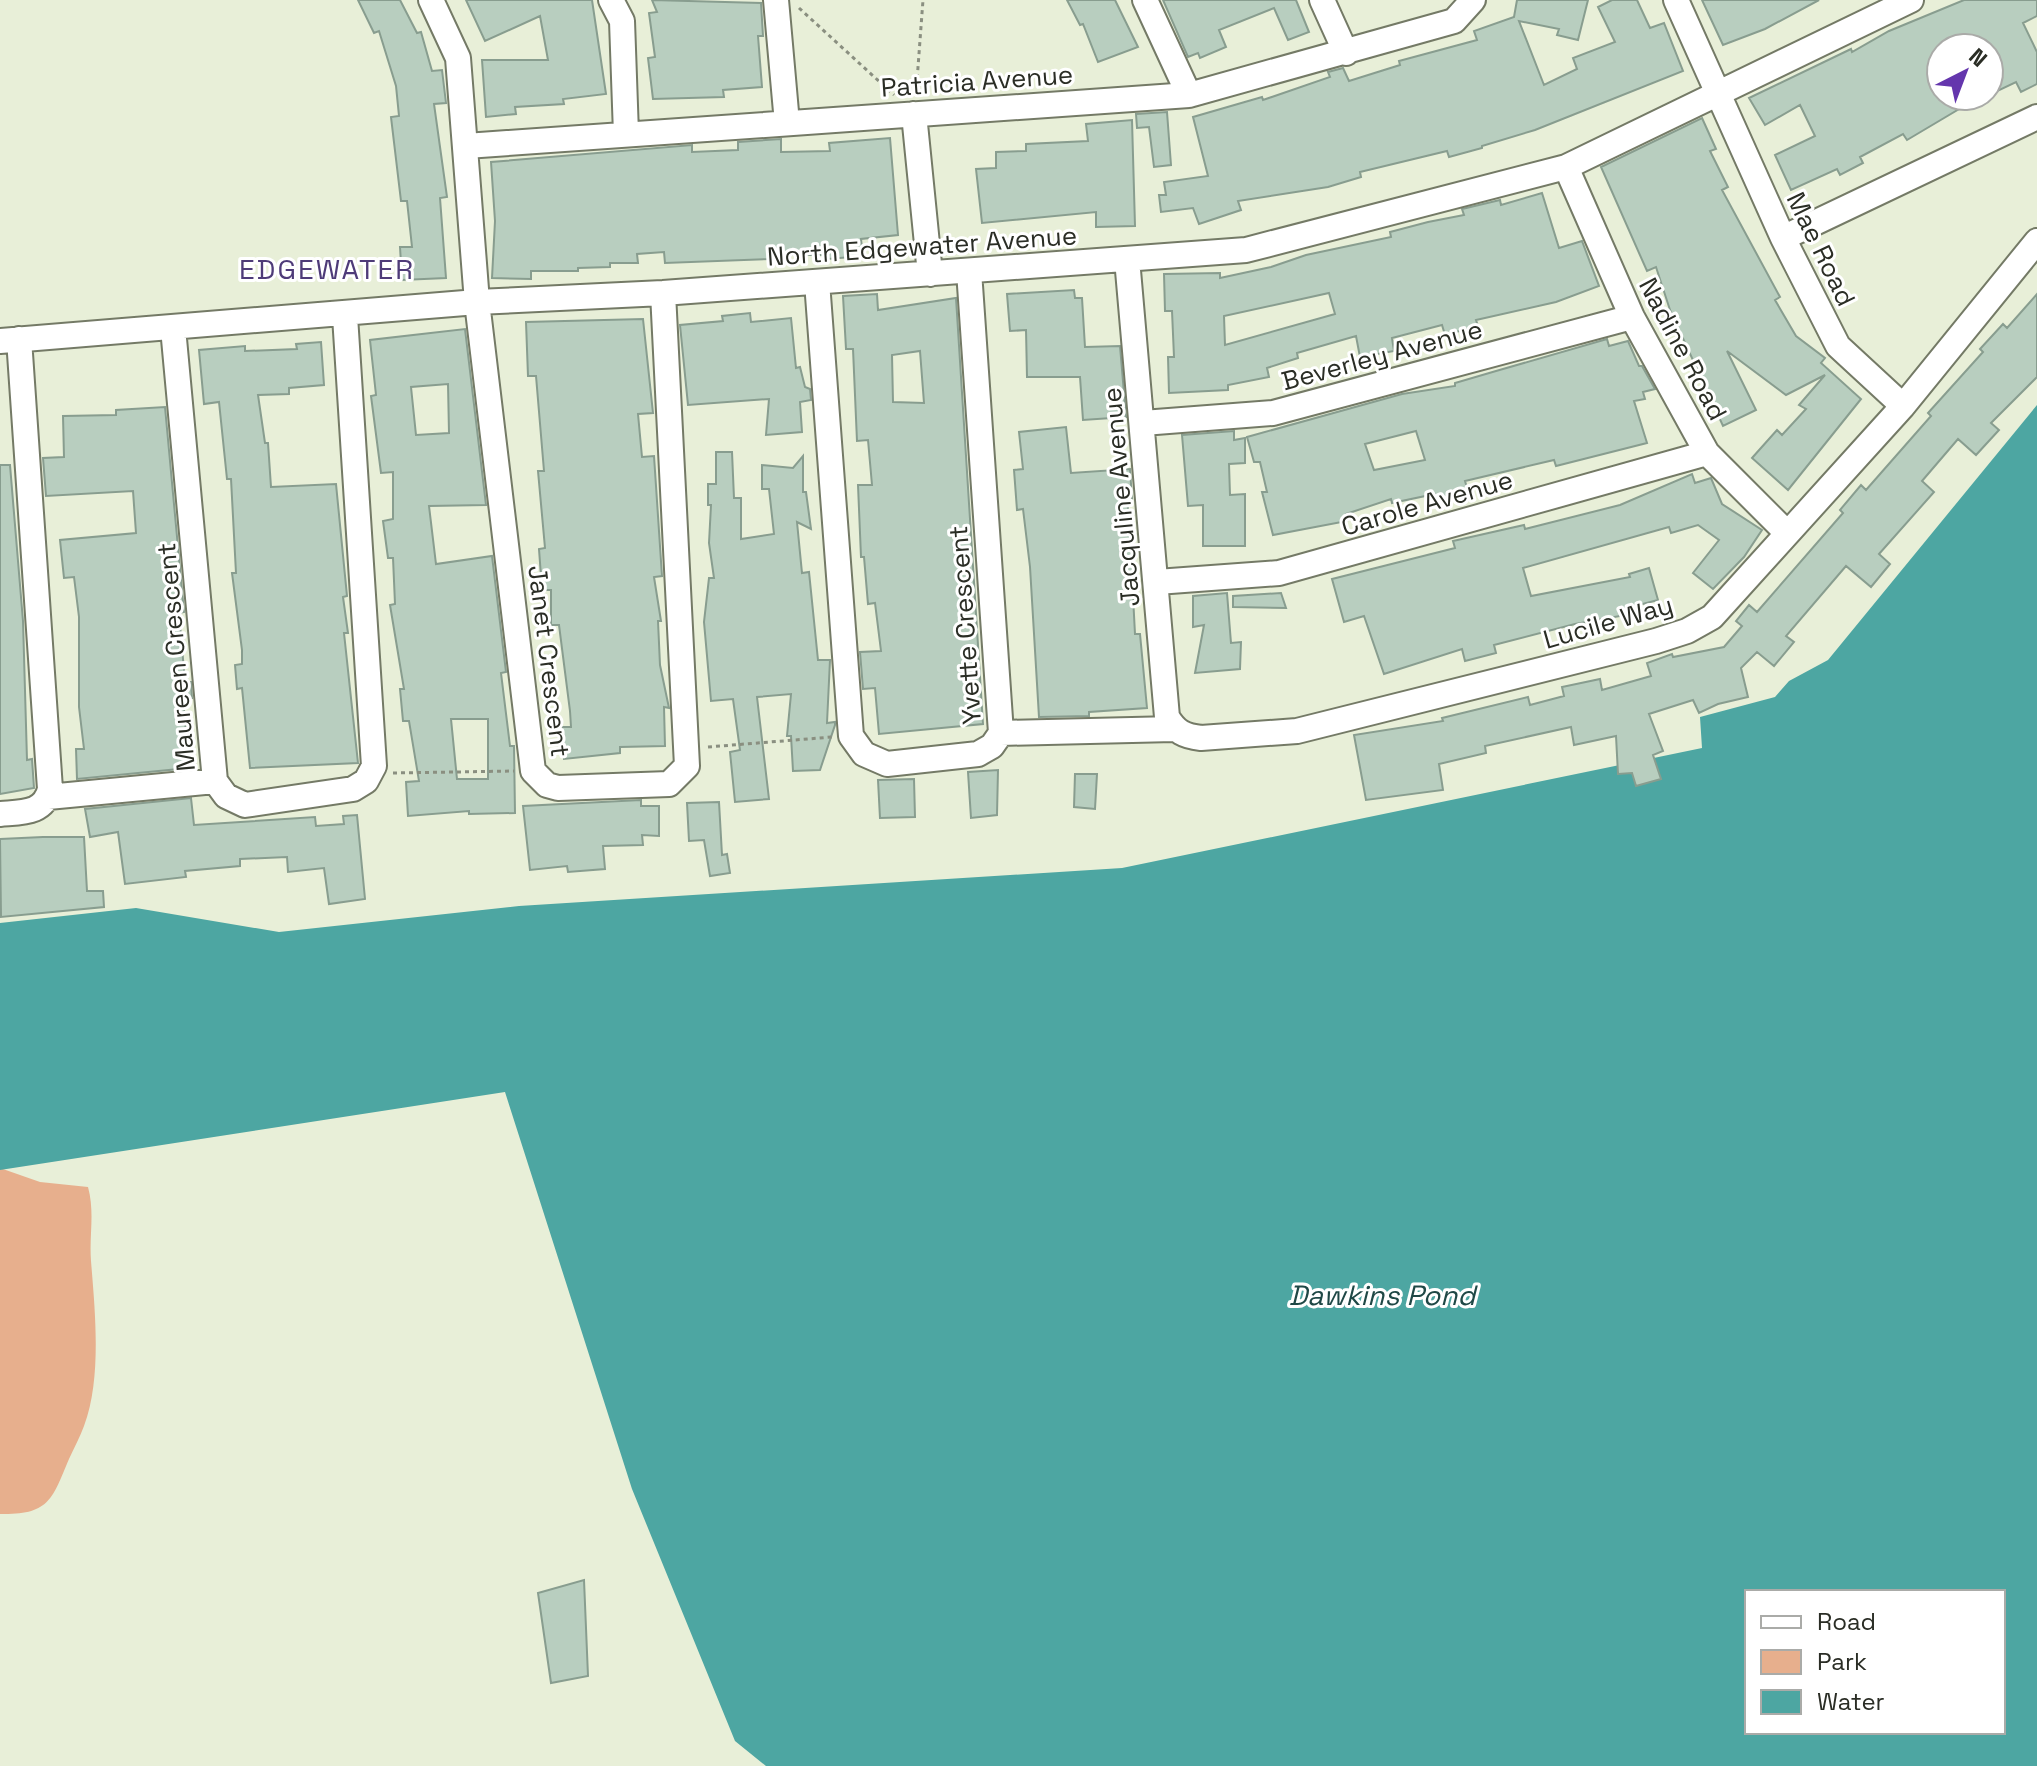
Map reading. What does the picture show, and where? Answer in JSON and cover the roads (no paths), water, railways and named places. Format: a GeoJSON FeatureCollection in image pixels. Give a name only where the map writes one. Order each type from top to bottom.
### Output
{"type":"FeatureCollection","features":[{"type":"Feature","properties":{"kind":"street","name":"Janet Crescent"},"geometry":{"type":"LineString","coordinates":[[431,0],[458,58],[477,302],[533,771],[547,785],[567,789],[669,784],[684,773],[687,748],[663,293]]}},
{"type":"Feature","properties":{"kind":"street"},"geometry":{"type":"LineString","coordinates":[[611,0],[622,21],[626,134]]}},
{"type":"Feature","properties":{"kind":"street"},"geometry":{"type":"LineString","coordinates":[[776,0],[787,123]]}},
{"type":"Feature","properties":{"kind":"street"},"geometry":{"type":"LineString","coordinates":[[1145,0],[1189,95]]}},
{"type":"Feature","properties":{"kind":"street"},"geometry":{"type":"LineString","coordinates":[[1322,0],[1346,53]]}},
{"type":"Feature","properties":{"kind":"street","name":"Patricia Avenue"},"geometry":{"type":"LineString","coordinates":[[466,146],[1189,95],[1454,21],[1473,0]]}},
{"type":"Feature","properties":{"kind":"street"},"geometry":{"type":"LineString","coordinates":[[1676,0],[1719,95]]}},
{"type":"Feature","properties":{"kind":"street","name":"North Edgewater Avenue"},"geometry":{"type":"LineString","coordinates":[[10,340],[345,316],[477,302],[663,293],[1246,250],[1566,167],[1911,0]]}},
{"type":"Feature","properties":{"kind":"street","name":"Mae Road"},"geometry":{"type":"LineString","coordinates":[[1719,95],[1783,238],[1838,346],[1903,406]]}},
{"type":"Feature","properties":{"kind":"street"},"geometry":{"type":"LineString","coordinates":[[914,114],[930,274]]}},
{"type":"Feature","properties":{"kind":"street"},"geometry":{"type":"LineString","coordinates":[[1783,238],[2037,117]]}},
{"type":"Feature","properties":{"kind":"street","name":"Nadine Road"},"geometry":{"type":"LineString","coordinates":[[1566,167],[1632,317],[1707,453],[1787,533]]}},
{"type":"Feature","properties":{"kind":"street","name":"Lucile Way"},"geometry":{"type":"LineString","coordinates":[[1001,733],[1174,729],[1186,736],[1201,738],[1297,731],[1656,641],[1712,617],[1903,406],[2037,241]]}},
{"type":"Feature","properties":{"kind":"street","name":"Jacquline Avenue"},"geometry":{"type":"LineString","coordinates":[[1127,259],[1157,582],[1165,704],[1167,717],[1174,729]]}},
{"type":"Feature","properties":{"kind":"street","name":"Yvette Crescent"},"geometry":{"type":"LineString","coordinates":[[817,282],[851,736],[864,754],[887,764],[978,754],[992,746],[1001,733],[969,271]]}},
{"type":"Feature","properties":{"kind":"street","name":"Maureen Crescent"},"geometry":{"type":"LineString","coordinates":[[173,328],[215,781],[226,796],[245,805],[353,789],[371,773],[374,766],[345,316]]}},
{"type":"Feature","properties":{"kind":"street","name":"Beverley Avenue"},"geometry":{"type":"LineString","coordinates":[[1143,423],[1273,413],[1632,317]]}},
{"type":"Feature","properties":{"kind":"street"},"geometry":{"type":"LineString","coordinates":[[10,340],[48,797]]}},
{"type":"Feature","properties":{"kind":"street","name":"Carole Avenue"},"geometry":{"type":"LineString","coordinates":[[1157,582],[1279,573],[1707,453]]}},
{"type":"Feature","properties":{"kind":"street"},"geometry":{"type":"LineString","coordinates":[[0,814],[35,810],[48,797],[215,781]]}},
{"type":"Feature","properties":{"kind":"water","name":"Dawkins Pond"},"geometry":{"type":"Polygon","coordinates":[[[2037,405],[2037,1766],[766,1766],[735,1741],[632,1489],[505,1092],[0,1170],[0,923],[136,908],[279,932],[519,906],[1122,868],[1702,748],[1700,717],[1775,697],[1789,681],[1828,660],[2037,405]]]}},
{"type":"Feature","properties":{"kind":"district","name":"EDGEWATER"},"geometry":{"type":"Point","coordinates":[327,269]}}]}
